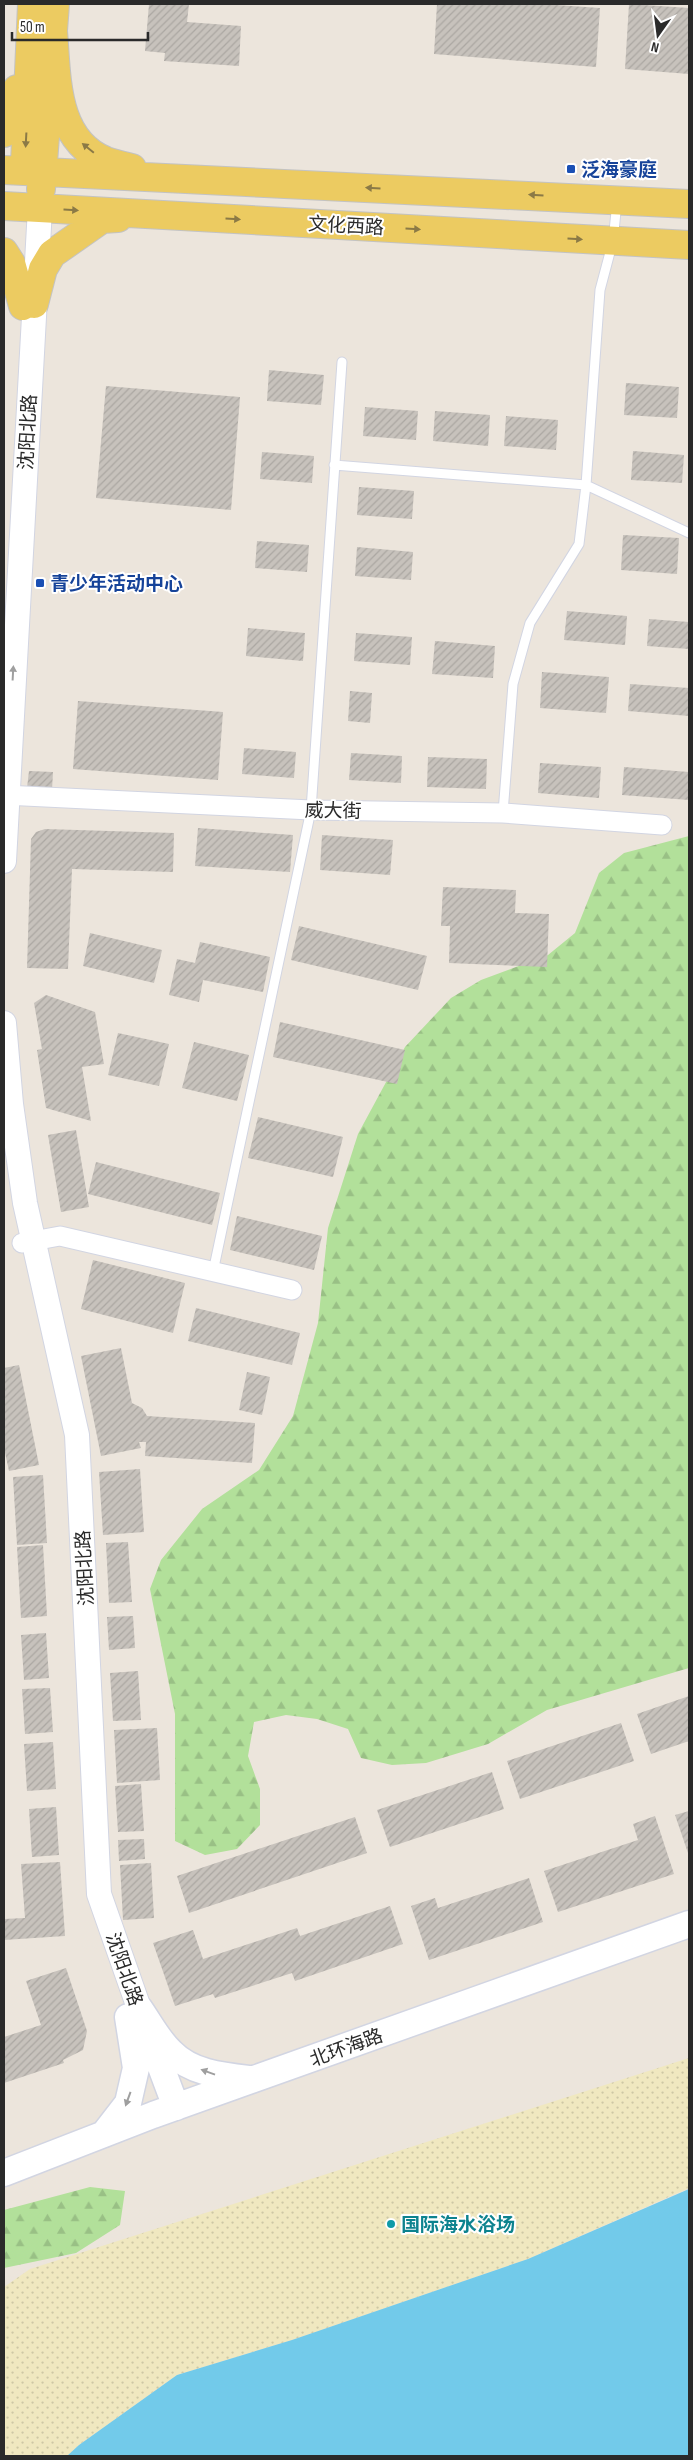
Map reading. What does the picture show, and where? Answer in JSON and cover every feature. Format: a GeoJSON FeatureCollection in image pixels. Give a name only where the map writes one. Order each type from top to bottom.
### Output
{"type":"FeatureCollection","features":[{"type":"Feature","properties":{"kind":"main road","name":"沈阳北路"},"geometry":{"type":"LineString","coordinates":[[32,4],[42,32]]}},
{"type":"Feature","properties":{"kind":"main road","name":"沈阳北路"},"geometry":{"type":"LineString","coordinates":[[22,207],[23,171],[42,32],[55,4]]}},
{"type":"Feature","properties":{"kind":"main road"},"geometry":{"type":"LineString","coordinates":[[4,133],[42,32]]}},
{"type":"Feature","properties":{"kind":"main road"},"geometry":{"type":"LineString","coordinates":[[42,32],[65,121],[83,145],[105,160],[165,178]]}},
{"type":"Feature","properties":{"kind":"main road","name":"文化西路"},"geometry":{"type":"LineString","coordinates":[[23,171],[689,204]]}},
{"type":"Feature","properties":{"kind":"main road","name":"文化西路"},"geometry":{"type":"LineString","coordinates":[[22,207],[689,245]]}},
{"type":"Feature","properties":{"kind":"main road"},"geometry":{"type":"LineString","coordinates":[[29,305],[43,269],[52,254],[75,236],[102,219],[158,215]]}},
{"type":"Feature","properties":{"kind":"main road"},"geometry":{"type":"LineString","coordinates":[[4,252],[11,263],[29,305]]}},
{"type":"Feature","properties":{"kind":"main road","name":"北环海路"},"geometry":{"type":"LineString","coordinates":[[4,2173],[169,2110],[689,1924]]}},
{"type":"Feature","properties":{"kind":"main road","name":"沈阳北路"},"geometry":{"type":"LineString","coordinates":[[134,2013],[169,2110]]}},
{"type":"Feature","properties":{"kind":"main road"},"geometry":{"type":"LineString","coordinates":[[134,2013],[171,2052],[190,2066],[216,2075],[256,2079]]}},
{"type":"Feature","properties":{"kind":"main road"},"geometry":{"type":"LineString","coordinates":[[104,2134],[128,2103],[132,2090],[136,2068],[134,2013]]}},
{"type":"Feature","properties":{"kind":"street","name":"沈阳北路"},"geometry":{"type":"LineString","coordinates":[[4,861],[5,795],[29,305],[22,207]]}},
{"type":"Feature","properties":{"kind":"street","name":"沈阳北路"},"geometry":{"type":"LineString","coordinates":[[4,597],[29,305]]}},
{"type":"Feature","properties":{"kind":"street","name":"威大街"},"geometry":{"type":"LineString","coordinates":[[5,795],[311,810],[503,813],[662,825]]}},
{"type":"Feature","properties":{"kind":"street","name":"沈阳北路"},"geometry":{"type":"LineString","coordinates":[[4,1023],[11,1104],[25,1203],[28,1242]]}},
{"type":"Feature","properties":{"kind":"street","name":"沈阳北路"},"geometry":{"type":"LineString","coordinates":[[4,1138],[28,1242],[66,1449],[84,1901],[134,2013]]}},
{"type":"Feature","properties":{"kind":"street"},"geometry":{"type":"LineString","coordinates":[[28,1242],[60,1236],[292,1290]]}},
{"type":"Feature","properties":{"kind":"lane"},"geometry":{"type":"LineString","coordinates":[[503,813],[512,684],[530,623],[579,544],[586,485],[600,290],[613,241],[617,200]]}},
{"type":"Feature","properties":{"kind":"lane"},"geometry":{"type":"LineString","coordinates":[[213,1272],[311,810],[342,362]]}},
{"type":"Feature","properties":{"kind":"lane"},"geometry":{"type":"LineString","coordinates":[[334,465],[586,485],[689,533]]}},
{"type":"Feature","properties":{"kind":"green space"},"geometry":{"type":"Polygon","coordinates":[[[689,836],[689,1668],[547,1710],[488,1744],[426,1763],[392,1765],[361,1758],[348,1729],[317,1719],[286,1715],[254,1722],[248,1756],[260,1789],[260,1825],[237,1849],[205,1855],[175,1841],[175,1714],[150,1589],[161,1560],[202,1509],[259,1470],[293,1416],[318,1323],[328,1228],[358,1134],[405,1047],[451,998],[481,980],[548,955],[575,933],[599,873],[624,853],[689,836]]]}},
{"type":"Feature","properties":{"kind":"green space"},"geometry":{"type":"Polygon","coordinates":[[[90,2187],[125,2191],[120,2225],[76,2253],[4,2268],[4,2210],[90,2187]]]}},
{"type":"Feature","properties":{"kind":"sand","name":"国际海水浴场"},"geometry":{"type":"Polygon","coordinates":[[[689,2058],[689,2188],[528,2259],[292,2340],[177,2375],[79,2445],[67,2456],[4,2456],[4,2287],[30,2269],[689,2058]]]}},
{"type":"Feature","properties":{"kind":"water"},"geometry":{"type":"Polygon","coordinates":[[[689,2189],[689,2456],[67,2456],[79,2445],[177,2375],[292,2340],[528,2259],[689,2189]]]}},
{"type":"Feature","properties":{"kind":"building"},"geometry":{"type":"Polygon","coordinates":[[[149,4],[189,4],[187,22],[241,26],[239,66],[164,61],[165,53],[145,51],[149,4]]]}},
{"type":"Feature","properties":{"kind":"building"},"geometry":{"type":"Polygon","coordinates":[[[437,4],[542,4],[600,8],[596,67],[434,54],[437,4]]]}},
{"type":"Feature","properties":{"kind":"building"},"geometry":{"type":"Polygon","coordinates":[[[629,4],[689,8],[689,74],[625,69],[629,4]]]}},
{"type":"Feature","properties":{"kind":"building"},"geometry":{"type":"Polygon","coordinates":[[[269,370],[324,375],[321,405],[267,401],[269,370]]]}},
{"type":"Feature","properties":{"kind":"building"},"geometry":{"type":"Polygon","coordinates":[[[626,383],[679,387],[677,418],[624,415],[626,383]]]}},
{"type":"Feature","properties":{"kind":"building"},"geometry":{"type":"Polygon","coordinates":[[[106,386],[240,397],[231,510],[96,498],[106,386]]]}},
{"type":"Feature","properties":{"kind":"building"},"geometry":{"type":"Polygon","coordinates":[[[365,407],[418,411],[416,440],[363,436],[365,407]]]}},
{"type":"Feature","properties":{"kind":"building"},"geometry":{"type":"Polygon","coordinates":[[[435,411],[490,415],[488,446],[433,441],[435,411]]]}},
{"type":"Feature","properties":{"kind":"building"},"geometry":{"type":"Polygon","coordinates":[[[506,416],[558,420],[556,450],[504,446],[506,416]]]}},
{"type":"Feature","properties":{"kind":"building"},"geometry":{"type":"Polygon","coordinates":[[[633,451],[684,455],[682,483],[631,480],[633,451]]]}},
{"type":"Feature","properties":{"kind":"building"},"geometry":{"type":"Polygon","coordinates":[[[262,452],[314,456],[312,483],[260,479],[262,452]]]}},
{"type":"Feature","properties":{"kind":"building"},"geometry":{"type":"Polygon","coordinates":[[[359,487],[414,491],[412,519],[357,515],[359,487]]]}},
{"type":"Feature","properties":{"kind":"building"},"geometry":{"type":"Polygon","coordinates":[[[623,535],[679,538],[677,574],[621,570],[623,535]]]}},
{"type":"Feature","properties":{"kind":"building"},"geometry":{"type":"Polygon","coordinates":[[[257,541],[309,545],[307,572],[255,568],[257,541]]]}},
{"type":"Feature","properties":{"kind":"building"},"geometry":{"type":"Polygon","coordinates":[[[357,547],[413,552],[411,580],[355,576],[357,547]]]}},
{"type":"Feature","properties":{"kind":"building"},"geometry":{"type":"Polygon","coordinates":[[[567,611],[627,616],[625,645],[564,640],[567,611]]]}},
{"type":"Feature","properties":{"kind":"building"},"geometry":{"type":"Polygon","coordinates":[[[649,619],[689,622],[689,649],[647,646],[649,619]]]}},
{"type":"Feature","properties":{"kind":"building"},"geometry":{"type":"Polygon","coordinates":[[[248,628],[305,633],[303,661],[246,656],[248,628]]]}},
{"type":"Feature","properties":{"kind":"building"},"geometry":{"type":"Polygon","coordinates":[[[356,633],[412,637],[410,665],[354,661],[356,633]]]}},
{"type":"Feature","properties":{"kind":"building"},"geometry":{"type":"Polygon","coordinates":[[[435,641],[495,646],[493,678],[432,674],[435,641]]]}},
{"type":"Feature","properties":{"kind":"building"},"geometry":{"type":"Polygon","coordinates":[[[542,672],[609,677],[606,713],[540,708],[542,672]]]}},
{"type":"Feature","properties":{"kind":"building"},"geometry":{"type":"Polygon","coordinates":[[[630,684],[689,688],[689,716],[628,711],[630,684]]]}},
{"type":"Feature","properties":{"kind":"building"},"geometry":{"type":"Polygon","coordinates":[[[350,691],[372,693],[370,723],[348,721],[350,691]]]}},
{"type":"Feature","properties":{"kind":"building"},"geometry":{"type":"Polygon","coordinates":[[[78,701],[223,712],[218,780],[73,769],[78,701]]]}},
{"type":"Feature","properties":{"kind":"building"},"geometry":{"type":"Polygon","coordinates":[[[244,748],[296,752],[294,778],[242,774],[244,748]]]}},
{"type":"Feature","properties":{"kind":"building"},"geometry":{"type":"Polygon","coordinates":[[[351,753],[402,756],[401,783],[349,780],[351,753]]]}},
{"type":"Feature","properties":{"kind":"building"},"geometry":{"type":"Polygon","coordinates":[[[428,757],[487,759],[486,789],[427,787],[428,757]]]}},
{"type":"Feature","properties":{"kind":"building"},"geometry":{"type":"Polygon","coordinates":[[[540,763],[601,767],[599,798],[538,793],[540,763]]]}},
{"type":"Feature","properties":{"kind":"building"},"geometry":{"type":"Polygon","coordinates":[[[624,767],[689,772],[689,800],[622,795],[624,767]]]}},
{"type":"Feature","properties":{"kind":"building"},"geometry":{"type":"Polygon","coordinates":[[[29,771],[53,772],[52,790],[27,788],[29,771]]]}},
{"type":"Feature","properties":{"kind":"building"},"geometry":{"type":"Polygon","coordinates":[[[198,828],[293,835],[290,872],[195,866],[198,828]]]}},
{"type":"Feature","properties":{"kind":"building"},"geometry":{"type":"Polygon","coordinates":[[[45,829],[174,833],[173,872],[72,869],[68,969],[27,968],[31,839],[36,832],[45,829]]]}},
{"type":"Feature","properties":{"kind":"building"},"geometry":{"type":"Polygon","coordinates":[[[322,835],[393,840],[390,875],[320,870],[322,835]]]}},
{"type":"Feature","properties":{"kind":"building"},"geometry":{"type":"Polygon","coordinates":[[[443,887],[516,890],[515,913],[549,914],[547,967],[449,963],[450,926],[441,926],[443,887]]]}},
{"type":"Feature","properties":{"kind":"building"},"geometry":{"type":"Polygon","coordinates":[[[299,926],[427,956],[418,990],[291,960],[299,926]]]}},
{"type":"Feature","properties":{"kind":"building"},"geometry":{"type":"Polygon","coordinates":[[[90,933],[162,950],[154,983],[83,966],[90,933]]]}},
{"type":"Feature","properties":{"kind":"building"},"geometry":{"type":"Polygon","coordinates":[[[200,942],[270,957],[263,992],[203,980],[199,1002],[169,995],[177,959],[195,963],[200,942]]]}},
{"type":"Feature","properties":{"kind":"building"},"geometry":{"type":"Polygon","coordinates":[[[46,995],[95,1012],[104,1064],[82,1067],[91,1121],[46,1108],[37,1050],[42,1049],[34,1003],[46,995]]]}},
{"type":"Feature","properties":{"kind":"building"},"geometry":{"type":"Polygon","coordinates":[[[280,1022],[405,1050],[397,1084],[273,1057],[280,1022]]]}},
{"type":"Feature","properties":{"kind":"building"},"geometry":{"type":"Polygon","coordinates":[[[118,1033],[169,1044],[159,1086],[108,1075],[118,1033]]]}},
{"type":"Feature","properties":{"kind":"building"},"geometry":{"type":"Polygon","coordinates":[[[194,1042],[249,1055],[237,1101],[182,1088],[194,1042]]]}},
{"type":"Feature","properties":{"kind":"building"},"geometry":{"type":"Polygon","coordinates":[[[258,1117],[343,1137],[333,1177],[248,1158],[258,1117]]]}},
{"type":"Feature","properties":{"kind":"building"},"geometry":{"type":"Polygon","coordinates":[[[76,1130],[89,1207],[61,1212],[48,1135],[76,1130]]]}},
{"type":"Feature","properties":{"kind":"building"},"geometry":{"type":"Polygon","coordinates":[[[96,1162],[220,1193],[212,1225],[88,1194],[96,1162]]]}},
{"type":"Feature","properties":{"kind":"building"},"geometry":{"type":"Polygon","coordinates":[[[237,1216],[322,1236],[314,1270],[230,1250],[237,1216]]]}},
{"type":"Feature","properties":{"kind":"building"},"geometry":{"type":"Polygon","coordinates":[[[93,1260],[185,1283],[173,1333],[81,1309],[93,1260]]]}},
{"type":"Feature","properties":{"kind":"building"},"geometry":{"type":"Polygon","coordinates":[[[196,1308],[300,1333],[292,1365],[188,1341],[196,1308]]]}},
{"type":"Feature","properties":{"kind":"building"},"geometry":{"type":"Polygon","coordinates":[[[121,1348],[132,1403],[142,1408],[147,1416],[255,1423],[252,1463],[145,1456],[146,1442],[139,1442],[141,1448],[101,1456],[81,1356],[121,1348]]]}},
{"type":"Feature","properties":{"kind":"building"},"geometry":{"type":"Polygon","coordinates":[[[19,1365],[39,1465],[9,1471],[4,1448],[4,1368],[19,1365]]]}},
{"type":"Feature","properties":{"kind":"building"},"geometry":{"type":"Polygon","coordinates":[[[247,1372],[270,1377],[262,1415],[239,1410],[247,1372]]]}},
{"type":"Feature","properties":{"kind":"building"},"geometry":{"type":"Polygon","coordinates":[[[140,1469],[144,1532],[103,1535],[99,1472],[140,1469]]]}},
{"type":"Feature","properties":{"kind":"building"},"geometry":{"type":"Polygon","coordinates":[[[43,1475],[47,1543],[17,1545],[13,1477],[43,1475]]]}},
{"type":"Feature","properties":{"kind":"building"},"geometry":{"type":"Polygon","coordinates":[[[128,1542],[132,1602],[109,1603],[106,1543],[128,1542]]]}},
{"type":"Feature","properties":{"kind":"building"},"geometry":{"type":"Polygon","coordinates":[[[43,1545],[47,1616],[21,1618],[17,1547],[43,1545]]]}},
{"type":"Feature","properties":{"kind":"building"},"geometry":{"type":"Polygon","coordinates":[[[133,1616],[135,1648],[109,1650],[107,1617],[133,1616]]]}},
{"type":"Feature","properties":{"kind":"building"},"geometry":{"type":"Polygon","coordinates":[[[46,1633],[49,1678],[24,1680],[21,1635],[46,1633]]]}},
{"type":"Feature","properties":{"kind":"building"},"geometry":{"type":"Polygon","coordinates":[[[138,1671],[141,1720],[113,1721],[110,1673],[138,1671]]]}},
{"type":"Feature","properties":{"kind":"building"},"geometry":{"type":"Polygon","coordinates":[[[50,1688],[53,1732],[25,1734],[22,1689],[50,1688]]]}},
{"type":"Feature","properties":{"kind":"building"},"geometry":{"type":"Polygon","coordinates":[[[689,1696],[689,1741],[651,1754],[637,1714],[689,1696]]]}},
{"type":"Feature","properties":{"kind":"building"},"geometry":{"type":"Polygon","coordinates":[[[621,1723],[634,1761],[520,1799],[507,1761],[621,1723]]]}},
{"type":"Feature","properties":{"kind":"building"},"geometry":{"type":"Polygon","coordinates":[[[157,1728],[160,1780],[117,1783],[114,1730],[157,1728]]]}},
{"type":"Feature","properties":{"kind":"building"},"geometry":{"type":"Polygon","coordinates":[[[53,1742],[56,1789],[27,1791],[24,1744],[53,1742]]]}},
{"type":"Feature","properties":{"kind":"building"},"geometry":{"type":"Polygon","coordinates":[[[492,1772],[504,1809],[390,1847],[377,1810],[492,1772]]]}},
{"type":"Feature","properties":{"kind":"building"},"geometry":{"type":"Polygon","coordinates":[[[141,1784],[144,1831],[118,1832],[115,1786],[141,1784]]]}},
{"type":"Feature","properties":{"kind":"building"},"geometry":{"type":"Polygon","coordinates":[[[56,1807],[59,1855],[32,1857],[29,1809],[56,1807]]]}},
{"type":"Feature","properties":{"kind":"building"},"geometry":{"type":"Polygon","coordinates":[[[689,1811],[689,1856],[675,1815],[689,1811]]]}},
{"type":"Feature","properties":{"kind":"building"},"geometry":{"type":"Polygon","coordinates":[[[655,1816],[674,1874],[558,1912],[544,1871],[638,1840],[633,1824],[655,1816]]]}},
{"type":"Feature","properties":{"kind":"building"},"geometry":{"type":"Polygon","coordinates":[[[355,1817],[367,1853],[189,1913],[177,1876],[355,1817]]]}},
{"type":"Feature","properties":{"kind":"building"},"geometry":{"type":"Polygon","coordinates":[[[144,1839],[145,1859],[119,1861],[118,1840],[144,1839]]]}},
{"type":"Feature","properties":{"kind":"building"},"geometry":{"type":"Polygon","coordinates":[[[60,1862],[65,1936],[4,1940],[4,1919],[25,1918],[21,1864],[60,1862]]]}},
{"type":"Feature","properties":{"kind":"building"},"geometry":{"type":"Polygon","coordinates":[[[151,1863],[154,1918],[123,1920],[120,1865],[151,1863]]]}},
{"type":"Feature","properties":{"kind":"building"},"geometry":{"type":"Polygon","coordinates":[[[529,1878],[543,1922],[429,1960],[411,1906],[435,1898],[438,1908],[529,1878]]]}},
{"type":"Feature","properties":{"kind":"building"},"geometry":{"type":"Polygon","coordinates":[[[390,1906],[403,1944],[295,1981],[292,1973],[215,1998],[213,1994],[175,2006],[153,1943],[193,1930],[203,1959],[297,1928],[300,1936],[390,1906]]]}},
{"type":"Feature","properties":{"kind":"building"},"geometry":{"type":"Polygon","coordinates":[[[66,1968],[87,2031],[83,2050],[63,2060],[64,2063],[4,2083],[4,2037],[41,2025],[26,1981],[66,1968]]]}},
{"type":"Feature","properties":{"kind":"place","name":"泛海豪庭"},"geometry":{"type":"Point","coordinates":[571,169]}},
{"type":"Feature","properties":{"kind":"place","name":"青少年活动中心"},"geometry":{"type":"Point","coordinates":[40,583]}},
{"type":"Feature","properties":{"kind":"place","name":"国际海水浴场"},"geometry":{"type":"Point","coordinates":[391,2224]}}]}
